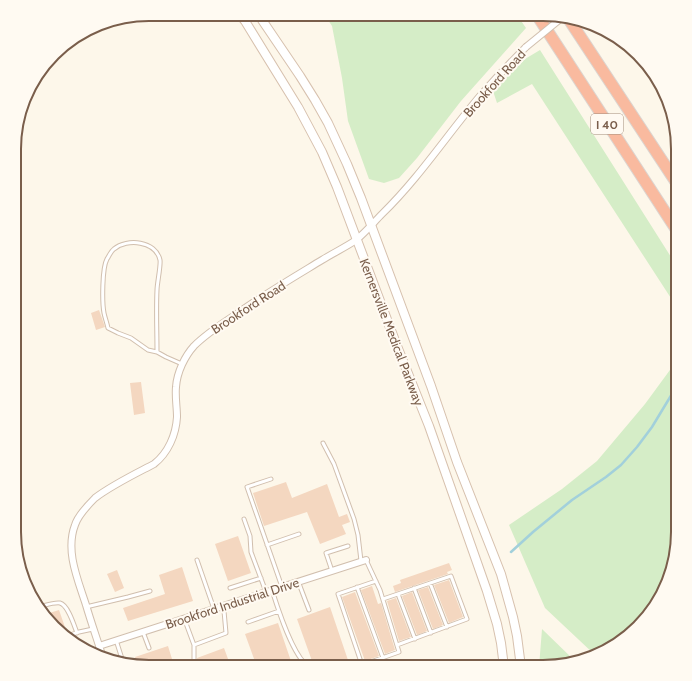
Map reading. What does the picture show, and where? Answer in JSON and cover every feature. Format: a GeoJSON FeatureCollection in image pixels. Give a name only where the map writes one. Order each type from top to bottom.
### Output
{"type":"FeatureCollection","features":[{"type":"Feature","properties":{"kind":"highway","name":"I 40"},"geometry":{"type":"LineString","coordinates":[[541,21],[671,221]]}},
{"type":"Feature","properties":{"kind":"highway","name":"I 40"},"geometry":{"type":"LineString","coordinates":[[572,24],[671,174]]}},
{"type":"Feature","properties":{"kind":"main road","name":"Kernersville Medical Parkway"},"geometry":{"type":"LineString","coordinates":[[245,21],[285,85],[310,129],[329,167],[428,426],[487,590],[497,624],[503,660]]}},
{"type":"Feature","properties":{"kind":"main road","name":"Kernersville Medical Parkway"},"geometry":{"type":"LineString","coordinates":[[263,21],[300,76],[328,123],[350,171],[431,386],[457,462],[498,567],[508,598],[517,636],[520,660]]}},
{"type":"Feature","properties":{"kind":"main road"},"geometry":{"type":"LineString","coordinates":[[435,446],[450,441]]}},
{"type":"Feature","properties":{"kind":"street","name":"Brookford Road"},"geometry":{"type":"LineString","coordinates":[[100,650],[73,564],[72,536],[74,526],[83,511],[95,499],[109,489],[154,464],[160,460],[166,452],[171,443],[176,426],[176,386],[178,376],[182,364],[194,346],[204,336],[252,303],[357,239],[393,204],[413,181],[500,73],[526,47],[557,22]]}},
{"type":"Feature","properties":{"kind":"street","name":"Brookford Industrial Drive"},"geometry":{"type":"LineString","coordinates":[[100,650],[116,640],[364,560]]}},
{"type":"Feature","properties":{"kind":"lane"},"geometry":{"type":"LineString","coordinates":[[157,352],[157,290],[160,261],[155,251],[146,245],[133,242],[124,244],[114,249],[106,260],[103,277],[104,313],[108,328],[131,338],[148,350],[157,352],[182,364]]}},
{"type":"Feature","properties":{"kind":"lane"},"geometry":{"type":"LineString","coordinates":[[323,443],[334,464],[354,519],[364,560],[380,590],[399,652],[377,660]]}},
{"type":"Feature","properties":{"kind":"lane"},"geometry":{"type":"LineString","coordinates":[[271,479],[247,487],[282,587]]}},
{"type":"Feature","properties":{"kind":"lane"},"geometry":{"type":"LineString","coordinates":[[244,519],[250,536],[251,552],[261,578],[279,611],[297,653],[303,660]]}},
{"type":"Feature","properties":{"kind":"lane"},"geometry":{"type":"LineString","coordinates":[[267,545],[299,534]]}},
{"type":"Feature","properties":{"kind":"lane"},"geometry":{"type":"LineString","coordinates":[[332,571],[326,553],[348,546]]}},
{"type":"Feature","properties":{"kind":"lane"},"geometry":{"type":"LineString","coordinates":[[197,560],[214,609]]}},
{"type":"Feature","properties":{"kind":"lane"},"geometry":{"type":"LineString","coordinates":[[383,599],[451,576],[467,619],[397,645]]}},
{"type":"Feature","properties":{"kind":"lane"},"geometry":{"type":"LineString","coordinates":[[230,588],[261,578]]}},
{"type":"Feature","properties":{"kind":"lane"},"geometry":{"type":"LineString","coordinates":[[298,581],[309,610]]}},
{"type":"Feature","properties":{"kind":"lane"},"geometry":{"type":"LineString","coordinates":[[360,660],[338,594],[376,581]]}},
{"type":"Feature","properties":{"kind":"lane"},"geometry":{"type":"LineString","coordinates":[[430,583],[446,627]]}},
{"type":"Feature","properties":{"kind":"lane"},"geometry":{"type":"LineString","coordinates":[[357,587],[383,658]]}},
{"type":"Feature","properties":{"kind":"lane"},"geometry":{"type":"LineString","coordinates":[[414,588],[431,633]]}},
{"type":"Feature","properties":{"kind":"lane"},"geometry":{"type":"LineString","coordinates":[[86,607],[150,591]]}},
{"type":"Feature","properties":{"kind":"lane"},"geometry":{"type":"LineString","coordinates":[[398,594],[415,639]]}},
{"type":"Feature","properties":{"kind":"lane"},"geometry":{"type":"LineString","coordinates":[[44,606],[60,603],[65,607],[77,633]]}},
{"type":"Feature","properties":{"kind":"lane"},"geometry":{"type":"LineString","coordinates":[[194,645],[226,633],[224,611],[222,606]]}},
{"type":"Feature","properties":{"kind":"lane"},"geometry":{"type":"LineString","coordinates":[[248,622],[279,611]]}},
{"type":"Feature","properties":{"kind":"lane"},"geometry":{"type":"LineString","coordinates":[[184,618],[194,645],[194,660]]}},
{"type":"Feature","properties":{"kind":"lane"},"geometry":{"type":"LineString","coordinates":[[72,635],[93,629]]}},
{"type":"Feature","properties":{"kind":"lane"},"geometry":{"type":"LineString","coordinates":[[143,632],[149,648]]}},
{"type":"Feature","properties":{"kind":"lane"},"geometry":{"type":"LineString","coordinates":[[116,640],[121,657]]}},
{"type":"Feature","properties":{"kind":"green space"},"geometry":{"type":"Polygon","coordinates":[[[329,21],[521,21],[526,28],[461,101],[417,158],[399,178],[384,183],[369,179],[348,121],[342,78],[332,26],[329,21]]]}},
{"type":"Feature","properties":{"kind":"green space"},"geometry":{"type":"Polygon","coordinates":[[[540,50],[671,257],[671,298],[532,84],[497,103],[493,91],[525,59],[540,50]]]}},
{"type":"Feature","properties":{"kind":"green space"},"geometry":{"type":"Polygon","coordinates":[[[671,369],[671,541],[667,565],[658,589],[645,610],[634,623],[607,643],[590,651],[545,608],[509,525],[562,489],[597,461],[645,404],[671,369]]]}},
{"type":"Feature","properties":{"kind":"green space"},"geometry":{"type":"Polygon","coordinates":[[[542,629],[571,657],[552,660],[540,660],[542,629]]]}},
{"type":"Feature","properties":{"kind":"building"},"geometry":{"type":"Polygon","coordinates":[[[99,310],[105,327],[96,330],[91,313],[99,310]]]}},
{"type":"Feature","properties":{"kind":"building"},"geometry":{"type":"Polygon","coordinates":[[[141,382],[145,413],[134,415],[130,383],[141,382]]]}},
{"type":"Feature","properties":{"kind":"building"},"geometry":{"type":"Polygon","coordinates":[[[286,482],[292,498],[327,484],[339,517],[347,514],[350,522],[342,525],[346,534],[320,544],[307,512],[264,526],[253,493],[286,482]]]}},
{"type":"Feature","properties":{"kind":"building"},"geometry":{"type":"Polygon","coordinates":[[[238,536],[251,573],[228,581],[215,544],[238,536]]]}},
{"type":"Feature","properties":{"kind":"building"},"geometry":{"type":"Polygon","coordinates":[[[449,563],[452,570],[447,572],[448,574],[395,592],[393,586],[401,583],[400,580],[449,563]]]}},
{"type":"Feature","properties":{"kind":"building"},"geometry":{"type":"Polygon","coordinates":[[[182,567],[193,601],[128,621],[123,608],[165,594],[159,575],[182,567]]]}},
{"type":"Feature","properties":{"kind":"building"},"geometry":{"type":"Polygon","coordinates":[[[117,570],[124,588],[115,592],[107,574],[117,570]]]}},
{"type":"Feature","properties":{"kind":"building"},"geometry":{"type":"Polygon","coordinates":[[[449,580],[463,617],[449,623],[434,585],[449,580]]]}},
{"type":"Feature","properties":{"kind":"building"},"geometry":{"type":"Polygon","coordinates":[[[372,586],[378,604],[381,603],[395,650],[385,654],[361,590],[372,586]]]}},
{"type":"Feature","properties":{"kind":"building"},"geometry":{"type":"Polygon","coordinates":[[[428,587],[443,625],[433,629],[418,590],[428,587]]]}},
{"type":"Feature","properties":{"kind":"building"},"geometry":{"type":"Polygon","coordinates":[[[355,592],[379,656],[365,660],[342,597],[355,592]]]}},
{"type":"Feature","properties":{"kind":"building"},"geometry":{"type":"Polygon","coordinates":[[[412,592],[427,631],[417,635],[402,596],[412,592]]]}},
{"type":"Feature","properties":{"kind":"building"},"geometry":{"type":"Polygon","coordinates":[[[396,598],[411,637],[399,641],[387,601],[396,598]]]}},
{"type":"Feature","properties":{"kind":"building"},"geometry":{"type":"Polygon","coordinates":[[[330,607],[348,660],[312,660],[297,619],[330,607]]]}},
{"type":"Feature","properties":{"kind":"building"},"geometry":{"type":"Polygon","coordinates":[[[59,610],[65,628],[58,623],[50,613],[59,610]]]}},
{"type":"Feature","properties":{"kind":"building"},"geometry":{"type":"Polygon","coordinates":[[[278,623],[291,660],[254,660],[245,634],[278,623]]]}},
{"type":"Feature","properties":{"kind":"building"},"geometry":{"type":"Polygon","coordinates":[[[168,646],[172,659],[140,660],[136,659],[135,657],[168,646]]]}},
{"type":"Feature","properties":{"kind":"building"},"geometry":{"type":"Polygon","coordinates":[[[224,648],[228,660],[197,660],[197,658],[224,648]]]}},
{"type":"Feature","properties":{"kind":"waterway"},"geometry":{"type":"LineString","coordinates":[[511,552],[572,500],[621,465],[652,427],[671,396]]}}]}
